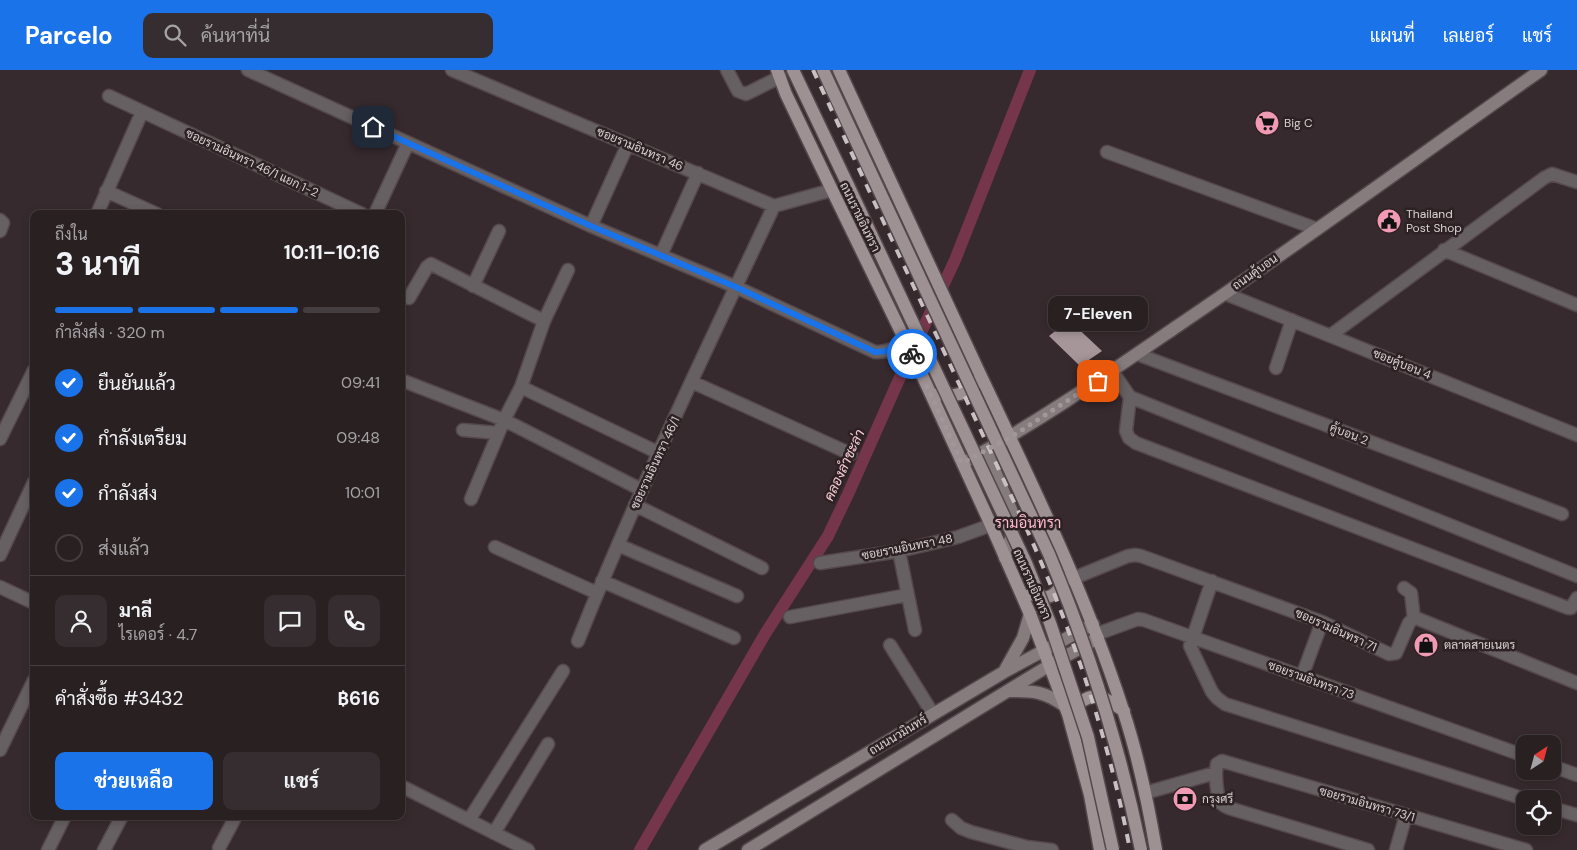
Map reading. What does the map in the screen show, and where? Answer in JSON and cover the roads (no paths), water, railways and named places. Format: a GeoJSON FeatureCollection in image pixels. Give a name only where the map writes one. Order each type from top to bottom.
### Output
{"type":"FeatureCollection","features":[{"type":"Feature","properties":{"kind":"main road","name":"ถนนรามอินทรา"},"geometry":{"type":"LineString","coordinates":[[793,70],[1026,564],[1050,624],[1088,736],[1113,850]]}},
{"type":"Feature","properties":{"kind":"main road"},"geometry":{"type":"LineString","coordinates":[[823,70],[1049,554],[1072,610],[1111,726],[1131,802],[1141,850]]}},
{"type":"Feature","properties":{"kind":"main road"},"geometry":{"type":"LineString","coordinates":[[839,70],[1011,437],[1072,572],[1124,711],[1145,793],[1156,850]]}},
{"type":"Feature","properties":{"kind":"main road","name":"ถนนคู้บอน"},"geometry":{"type":"LineString","coordinates":[[962,463],[992,448],[1056,409],[1226,294],[1541,70]]}},
{"type":"Feature","properties":{"kind":"main road","name":"ถนนรามอินทรา"},"geometry":{"type":"LineString","coordinates":[[778,74],[992,524],[1045,650],[1067,710],[1090,795],[1100,850]]}},
{"type":"Feature","properties":{"kind":"main road"},"geometry":{"type":"LineString","coordinates":[[930,392],[943,395],[962,394],[976,384],[979,371]]}},
{"type":"Feature","properties":{"kind":"main road"},"geometry":{"type":"LineString","coordinates":[[992,448],[989,457],[1014,521],[1005,558]]}},
{"type":"Feature","properties":{"kind":"main road"},"geometry":{"type":"LineString","coordinates":[[1018,587],[1040,598],[1051,597],[1059,590],[1072,572]]}},
{"type":"Feature","properties":{"kind":"main road"},"geometry":{"type":"LineString","coordinates":[[1004,672],[1023,638],[1030,614]]}},
{"type":"Feature","properties":{"kind":"main road","name":"ถนนนวมินทร์"},"geometry":{"type":"LineString","coordinates":[[705,850],[1004,672],[1045,650],[1096,632]]}},
{"type":"Feature","properties":{"kind":"main road","name":"ถนนนวมินทร์"},"geometry":{"type":"LineString","coordinates":[[748,850],[1050,665],[1096,632]]}},
{"type":"Feature","properties":{"kind":"main road"},"geometry":{"type":"LineString","coordinates":[[1006,692],[1034,691],[1054,698],[1067,710],[1080,701],[1097,697],[1108,700],[1124,711]]}},
{"type":"Feature","properties":{"kind":"street"},"geometry":{"type":"LineString","coordinates":[[248,70],[591,226],[736,287],[875,352],[891,350],[907,344]]}},
{"type":"Feature","properties":{"kind":"street","name":"ซอยรามอินทรา 46"},"geometry":{"type":"LineString","coordinates":[[452,70],[774,206]]}},
{"type":"Feature","properties":{"kind":"street"},"geometry":{"type":"LineString","coordinates":[[727,70],[738,91],[746,94],[778,74]]}},
{"type":"Feature","properties":{"kind":"street","name":"ซอยรามอินทรา 46/1 แยก 1-2"},"geometry":{"type":"LineString","coordinates":[[109,96],[353,210]]}},
{"type":"Feature","properties":{"kind":"street"},"geometry":{"type":"LineString","coordinates":[[99,210],[142,112]]}},
{"type":"Feature","properties":{"kind":"street"},"geometry":{"type":"LineString","coordinates":[[377,210],[408,143]]}},
{"type":"Feature","properties":{"kind":"street"},"geometry":{"type":"LineString","coordinates":[[591,226],[628,144]]}},
{"type":"Feature","properties":{"kind":"street"},"geometry":{"type":"LineString","coordinates":[[1107,152],[1317,229]]}},
{"type":"Feature","properties":{"kind":"street"},"geometry":{"type":"LineString","coordinates":[[661,255],[698,173]]}},
{"type":"Feature","properties":{"kind":"street"},"geometry":{"type":"LineString","coordinates":[[1331,335],[1544,178],[1552,174],[1577,182]]}},
{"type":"Feature","properties":{"kind":"street"},"geometry":{"type":"LineString","coordinates":[[774,206],[832,190]]}},
{"type":"Feature","properties":{"kind":"street"},"geometry":{"type":"LineString","coordinates":[[106,191],[148,210]]}},
{"type":"Feature","properties":{"kind":"street","name":"ซอยรามอินทรา 46/1"},"geometry":{"type":"LineString","coordinates":[[578,641],[635,505],[774,206]]}},
{"type":"Feature","properties":{"kind":"street"},"geometry":{"type":"LineString","coordinates":[[0,220],[3,223],[0,231]]}},
{"type":"Feature","properties":{"kind":"street"},"geometry":{"type":"LineString","coordinates":[[473,286],[499,231]]}},
{"type":"Feature","properties":{"kind":"street"},"geometry":{"type":"LineString","coordinates":[[1444,250],[1577,305]]}},
{"type":"Feature","properties":{"kind":"street"},"geometry":{"type":"LineString","coordinates":[[408,298],[427,267],[431,264],[544,321]]}},
{"type":"Feature","properties":{"kind":"street"},"geometry":{"type":"LineString","coordinates":[[471,499],[498,433],[521,387],[544,321],[568,270]]}},
{"type":"Feature","properties":{"kind":"street","name":"ซอยคู้บอน 4"},"geometry":{"type":"LineString","coordinates":[[1226,294],[1577,435]]}},
{"type":"Feature","properties":{"kind":"street"},"geometry":{"type":"LineString","coordinates":[[1276,368],[1292,320]]}},
{"type":"Feature","properties":{"kind":"street","name":"คู้บอน 2"},"geometry":{"type":"LineString","coordinates":[[1137,354],[1562,514]]}},
{"type":"Feature","properties":{"kind":"street"},"geometry":{"type":"LineString","coordinates":[[1112,371],[1130,396],[1577,576]]}},
{"type":"Feature","properties":{"kind":"street"},"geometry":{"type":"LineString","coordinates":[[0,439],[30,378]]}},
{"type":"Feature","properties":{"kind":"street"},"geometry":{"type":"LineString","coordinates":[[405,382],[504,420],[642,490]]}},
{"type":"Feature","properties":{"kind":"street"},"geometry":{"type":"LineString","coordinates":[[692,382],[851,454]]}},
{"type":"Feature","properties":{"kind":"street"},"geometry":{"type":"LineString","coordinates":[[521,387],[659,453]]}},
{"type":"Feature","properties":{"kind":"street"},"geometry":{"type":"LineString","coordinates":[[1130,396],[1126,431],[1129,438],[1136,443],[1568,608],[1571,608],[1577,598]]}},
{"type":"Feature","properties":{"kind":"street"},"geometry":{"type":"LineString","coordinates":[[463,430],[498,433]]}},
{"type":"Feature","properties":{"kind":"street"},"geometry":{"type":"LineString","coordinates":[[0,555],[30,491]]}},
{"type":"Feature","properties":{"kind":"street"},"geometry":{"type":"LineString","coordinates":[[635,505],[762,568]]}},
{"type":"Feature","properties":{"kind":"street","name":"ซอยรามอินทรา 48"},"geometry":{"type":"LineString","coordinates":[[820,563],[898,551],[958,537],[992,524]]}},
{"type":"Feature","properties":{"kind":"street"},"geometry":{"type":"LineString","coordinates":[[618,545],[737,596]]}},
{"type":"Feature","properties":{"kind":"street"},"geometry":{"type":"LineString","coordinates":[[495,547],[597,594]]}},
{"type":"Feature","properties":{"kind":"street"},"geometry":{"type":"LineString","coordinates":[[898,551],[915,630]]}},
{"type":"Feature","properties":{"kind":"street","name":"ซอยรามอินทรา 71"},"geometry":{"type":"LineString","coordinates":[[1072,572],[1135,555],[1322,622],[1389,654],[1396,653],[1409,623],[1414,619]]}},
{"type":"Feature","properties":{"kind":"street"},"geometry":{"type":"LineString","coordinates":[[602,581],[734,638]]}},
{"type":"Feature","properties":{"kind":"street"},"geometry":{"type":"LineString","coordinates":[[1212,581],[1190,646],[1212,692],[1225,704],[1516,796]]}},
{"type":"Feature","properties":{"kind":"street"},"geometry":{"type":"LineString","coordinates":[[0,587],[30,600]]}},
{"type":"Feature","properties":{"kind":"street"},"geometry":{"type":"LineString","coordinates":[[1404,588],[1411,593],[1414,619],[1577,683]]}},
{"type":"Feature","properties":{"kind":"street"},"geometry":{"type":"LineString","coordinates":[[790,617],[907,594]]}},
{"type":"Feature","properties":{"kind":"street","name":"ซอยรามอินทรา 73"},"geometry":{"type":"LineString","coordinates":[[1096,632],[1138,619],[1516,753]]}},
{"type":"Feature","properties":{"kind":"street"},"geometry":{"type":"LineString","coordinates":[[1302,676],[1322,622]]}},
{"type":"Feature","properties":{"kind":"street"},"geometry":{"type":"LineString","coordinates":[[890,645],[933,714]]}},
{"type":"Feature","properties":{"kind":"street"},"geometry":{"type":"LineString","coordinates":[[469,820],[563,671]]}},
{"type":"Feature","properties":{"kind":"street"},"geometry":{"type":"LineString","coordinates":[[0,750],[30,688]]}},
{"type":"Feature","properties":{"kind":"street"},"geometry":{"type":"LineString","coordinates":[[494,833],[548,744]]}},
{"type":"Feature","properties":{"kind":"street","name":"ซอยรามอินทรา 73/1"},"geometry":{"type":"LineString","coordinates":[[1145,793],[1215,773],[1217,764],[1222,762],[1526,850]]}},
{"type":"Feature","properties":{"kind":"street"},"geometry":{"type":"LineString","coordinates":[[1561,769],[1577,775]]}},
{"type":"Feature","properties":{"kind":"street"},"geometry":{"type":"LineString","coordinates":[[1215,773],[1219,798],[1222,804],[1229,808],[1368,850]]}},
{"type":"Feature","properties":{"kind":"street"},"geometry":{"type":"LineString","coordinates":[[405,788],[528,850]]}},
{"type":"Feature","properties":{"kind":"street"},"geometry":{"type":"LineString","coordinates":[[1561,811],[1577,815]]}},
{"type":"Feature","properties":{"kind":"street"},"geometry":{"type":"LineString","coordinates":[[1396,850],[1406,815]]}},
{"type":"Feature","properties":{"kind":"street"},"geometry":{"type":"LineString","coordinates":[[48,850],[63,820]]}},
{"type":"Feature","properties":{"kind":"street"},"geometry":{"type":"LineString","coordinates":[[104,850],[120,820]]}},
{"type":"Feature","properties":{"kind":"street"},"geometry":{"type":"LineString","coordinates":[[219,848],[234,820]]}},
{"type":"Feature","properties":{"kind":"street"},"geometry":{"type":"LineString","coordinates":[[952,820],[966,830],[1027,849],[1052,850]]}},
{"type":"Feature","properties":{"kind":"waterway","name":"คลองลำชะล่า"},"geometry":{"type":"LineString","coordinates":[[640,850],[765,634],[828,536],[955,260],[1030,70]]}},
{"type":"Feature","properties":{"kind":"railway"},"geometry":{"type":"LineString","coordinates":[[813,70],[1045,571],[1075,649],[1101,728],[1130,850]]}},
{"type":"Feature","properties":{"kind":"place","name":"Big C"},"geometry":{"type":"Point","coordinates":[1267,123]}},
{"type":"Feature","properties":{"kind":"place","name":"Thailand Post Shop"},"geometry":{"type":"Point","coordinates":[1389,221]}},
{"type":"Feature","properties":{"kind":"place","name":"7-Eleven"},"geometry":{"type":"Point","coordinates":[1098,381]}},
{"type":"Feature","properties":{"kind":"place","name":"ตลาดสายเนตร"},"geometry":{"type":"Point","coordinates":[1426,645]}},
{"type":"Feature","properties":{"kind":"place","name":"กรุงศรี"},"geometry":{"type":"Point","coordinates":[1185,799]}},
{"type":"Feature","properties":{"kind":"district","name":"รามอินทรา"},"geometry":{"type":"Point","coordinates":[1028,523]}}]}
